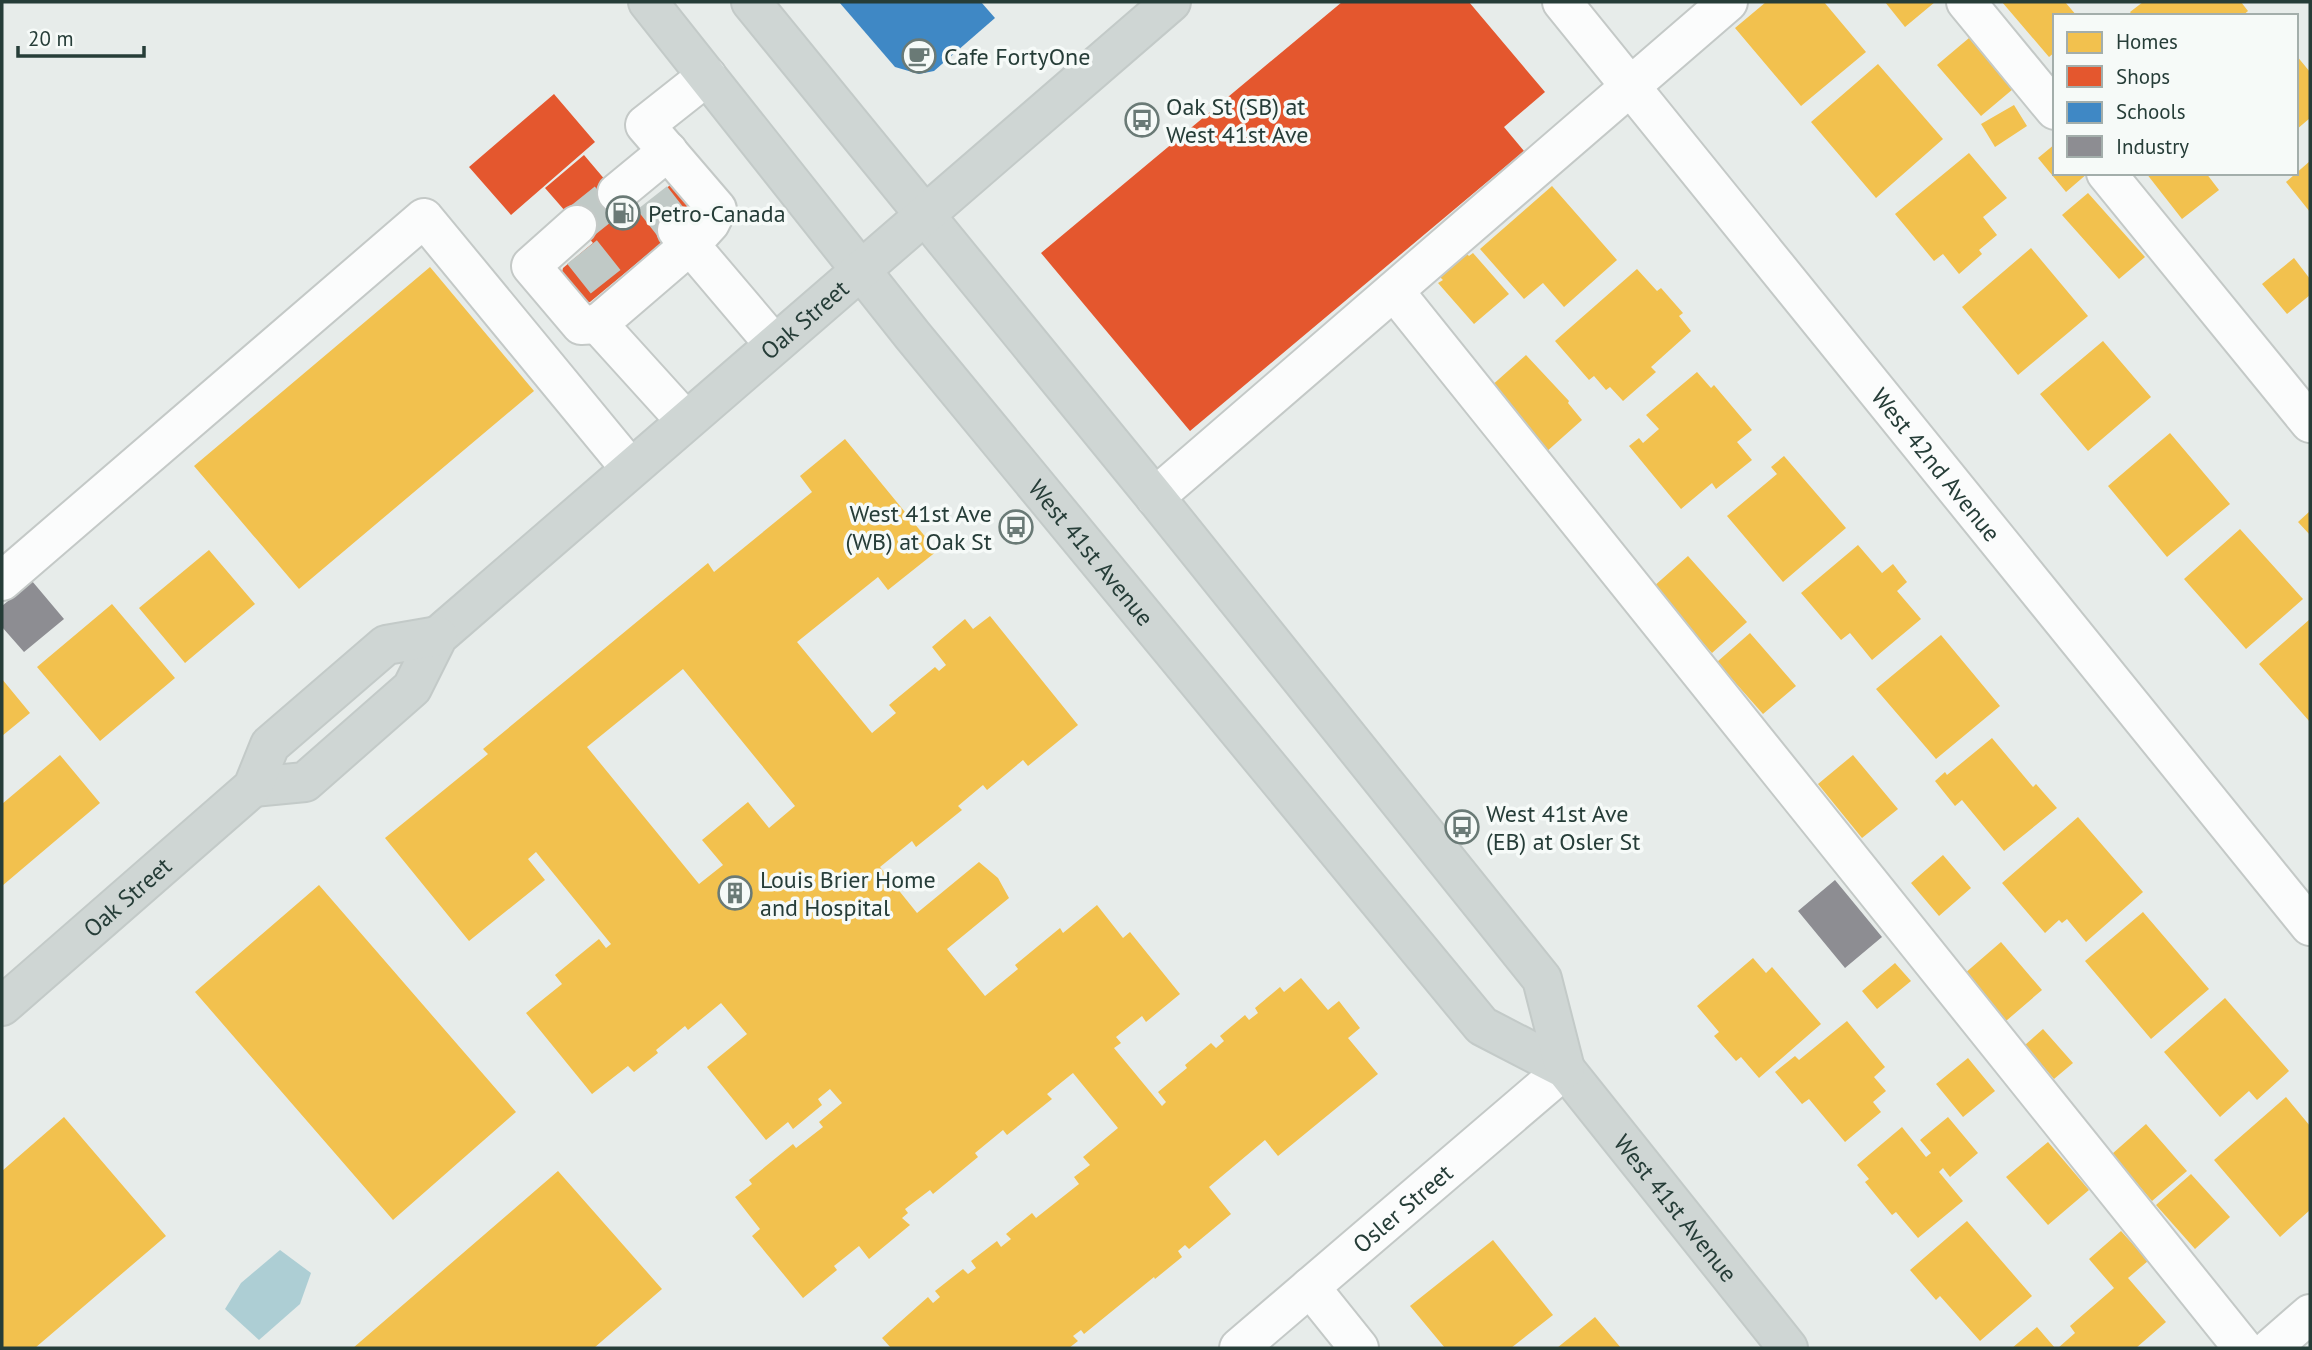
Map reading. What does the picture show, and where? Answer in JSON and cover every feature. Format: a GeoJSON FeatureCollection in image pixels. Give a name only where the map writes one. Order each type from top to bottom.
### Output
{"type":"FeatureCollection","features":[{"type":"Feature","properties":{"kind":"main road","name":"West 41st Avenue"},"geometry":{"type":"LineString","coordinates":[[648,2],[922,347],[1482,1026],[1565,1069],[1788,1348]]}},
{"type":"Feature","properties":{"kind":"main road","name":"West 41st Avenue"},"geometry":{"type":"LineString","coordinates":[[751,2],[1155,497],[1542,979],[1565,1069]]}},
{"type":"Feature","properties":{"kind":"main road","name":"Oak Street"},"geometry":{"type":"LineString","coordinates":[[253,787],[305,782],[412,688],[438,635],[1171,2]]}},
{"type":"Feature","properties":{"kind":"main road","name":"Oak Street"},"geometry":{"type":"LineString","coordinates":[[2,1006],[253,787],[271,745],[386,645],[438,635]]}},
{"type":"Feature","properties":{"kind":"street","name":"West 42nd Avenue"},"geometry":{"type":"LineString","coordinates":[[1562,2],[2310,926]]}},
{"type":"Feature","properties":{"kind":"street"},"geometry":{"type":"LineString","coordinates":[[1155,497],[1728,2]]}},
{"type":"Feature","properties":{"kind":"street"},"geometry":{"type":"LineString","coordinates":[[1966,2],[2053,108]]}},
{"type":"Feature","properties":{"kind":"street"},"geometry":{"type":"LineString","coordinates":[[575,237],[531,266],[581,325],[610,304],[684,237],[710,223],[717,209],[645,125],[707,76]]}},
{"type":"Feature","properties":{"kind":"street"},"geometry":{"type":"LineString","coordinates":[[635,190],[668,152]]}},
{"type":"Feature","properties":{"kind":"street"},"geometry":{"type":"LineString","coordinates":[[2108,175],[2310,423]]}},
{"type":"Feature","properties":{"kind":"street"},"geometry":{"type":"LineString","coordinates":[[2,581],[424,218],[630,468]]}},
{"type":"Feature","properties":{"kind":"street"},"geometry":{"type":"LineString","coordinates":[[684,237],[774,344]]}},
{"type":"Feature","properties":{"kind":"street"},"geometry":{"type":"LineString","coordinates":[[1394,291],[2243,1348]]}},
{"type":"Feature","properties":{"kind":"street"},"geometry":{"type":"LineString","coordinates":[[610,304],[685,420]]}},
{"type":"Feature","properties":{"kind":"street","name":"Osler Street"},"geometry":{"type":"LineString","coordinates":[[1239,1348],[1565,1069]]}},
{"type":"Feature","properties":{"kind":"street"},"geometry":{"type":"LineString","coordinates":[[1310,1287],[1359,1348]]}},
{"type":"Feature","properties":{"kind":"street"},"geometry":{"type":"LineString","coordinates":[[2271,1348],[2310,1314]]}},
{"type":"Feature","properties":{"kind":"water"},"geometry":{"type":"Polygon","coordinates":[[[280,1250],[311,1273],[300,1304],[259,1340],[225,1309],[241,1283],[280,1250]]]}},
{"type":"Feature","properties":{"kind":"building: Homes"},"geometry":{"type":"Polygon","coordinates":[[[1766,2],[1824,2],[1866,52],[1801,106],[1735,28],[1766,2]]]}},
{"type":"Feature","properties":{"kind":"building: Homes"},"geometry":{"type":"Polygon","coordinates":[[[1885,2],[1935,2],[1905,27],[1885,2]]]}},
{"type":"Feature","properties":{"kind":"building: Homes"},"geometry":{"type":"Polygon","coordinates":[[[2002,2],[2065,2],[2075,14],[2053,14],[2053,54],[2049,57],[2002,2]]]}},
{"type":"Feature","properties":{"kind":"building: Homes"},"geometry":{"type":"Polygon","coordinates":[[[2143,2],[2241,2],[2248,11],[2244,14],[2130,12],[2143,2]]]}},
{"type":"Feature","properties":{"kind":"building: Homes"},"geometry":{"type":"Polygon","coordinates":[[[1969,38],[2013,89],[1981,116],[1937,65],[1969,38]]]}},
{"type":"Feature","properties":{"kind":"building: Homes"},"geometry":{"type":"Polygon","coordinates":[[[2298,57],[2310,72],[2310,118],[2298,128],[2298,57]]]}},
{"type":"Feature","properties":{"kind":"building: Homes"},"geometry":{"type":"Polygon","coordinates":[[[1878,64],[1943,139],[1876,198],[1811,122],[1878,64]]]}},
{"type":"Feature","properties":{"kind":"building: Homes"},"geometry":{"type":"Polygon","coordinates":[[[2014,105],[2027,126],[1995,147],[1981,124],[2014,105]]]}},
{"type":"Feature","properties":{"kind":"building: Homes"},"geometry":{"type":"Polygon","coordinates":[[[2053,146],[2053,175],[2086,175],[2066,192],[2038,158],[2053,146]]]}},
{"type":"Feature","properties":{"kind":"building: Homes"},"geometry":{"type":"Polygon","coordinates":[[[1969,153],[2007,198],[1983,217],[1997,235],[1979,250],[1982,254],[1959,274],[1943,254],[1934,261],[1895,214],[1969,153]]]}},
{"type":"Feature","properties":{"kind":"building: Homes"},"geometry":{"type":"Polygon","coordinates":[[[2310,161],[2310,212],[2286,182],[2298,175],[2298,172],[2310,161]]]}},
{"type":"Feature","properties":{"kind":"building: Homes"},"geometry":{"type":"Polygon","coordinates":[[[2148,175],[2208,175],[2219,190],[2182,219],[2148,175]]]}},
{"type":"Feature","properties":{"kind":"building: Homes"},"geometry":{"type":"Polygon","coordinates":[[[1552,186],[1617,260],[1564,307],[1543,283],[1524,299],[1480,249],[1552,186]]]}},
{"type":"Feature","properties":{"kind":"building: Homes"},"geometry":{"type":"Polygon","coordinates":[[[2088,193],[2145,257],[2119,279],[2062,215],[2088,193]]]}},
{"type":"Feature","properties":{"kind":"building: Homes"},"geometry":{"type":"Polygon","coordinates":[[[2031,248],[2088,316],[2018,375],[1962,307],[2031,248]]]}},
{"type":"Feature","properties":{"kind":"building: Homes"},"geometry":{"type":"Polygon","coordinates":[[[1464,251],[1469,256],[1473,253],[1509,294],[1474,324],[1438,283],[1443,280],[1437,274],[1464,251]]]}},
{"type":"Feature","properties":{"kind":"building: Homes"},"geometry":{"type":"Polygon","coordinates":[[[2294,258],[2310,279],[2310,295],[2287,314],[2262,284],[2294,258]]]}},
{"type":"Feature","properties":{"kind":"building: Homes"},"geometry":{"type":"Polygon","coordinates":[[[430,267],[534,391],[299,589],[194,466],[430,267]]]}},
{"type":"Feature","properties":{"kind":"building: Homes"},"geometry":{"type":"Polygon","coordinates":[[[1637,269],[1657,291],[1661,288],[1683,313],[1679,316],[1691,331],[1651,367],[1656,372],[1623,401],[1610,387],[1606,390],[1594,376],[1589,380],[1555,341],[1637,269]]]}},
{"type":"Feature","properties":{"kind":"building: Homes"},"geometry":{"type":"Polygon","coordinates":[[[2103,341],[2151,397],[2088,451],[2040,394],[2103,341]]]}},
{"type":"Feature","properties":{"kind":"building: Homes"},"geometry":{"type":"Polygon","coordinates":[[[1526,355],[1569,401],[1582,420],[1545,453],[1490,387],[1526,355]]]}},
{"type":"Feature","properties":{"kind":"building: Homes"},"geometry":{"type":"Polygon","coordinates":[[[1697,372],[1711,388],[1714,385],[1752,430],[1737,442],[1752,460],[1716,489],[1712,483],[1681,509],[1629,446],[1639,438],[1643,443],[1659,429],[1646,415],[1697,372]]]}},
{"type":"Feature","properties":{"kind":"building: Homes"},"geometry":{"type":"Polygon","coordinates":[[[2170,433],[2230,504],[2167,557],[2108,486],[2170,433]]]}},
{"type":"Feature","properties":{"kind":"building: Homes","name":"Louis Brier Home and Hospital"},"geometry":{"type":"Polygon","coordinates":[[[845,439],[937,551],[888,590],[878,577],[797,642],[872,733],[896,713],[889,705],[935,667],[939,671],[946,665],[932,647],[965,619],[973,629],[990,616],[1078,725],[1028,766],[1023,760],[987,790],[983,785],[958,806],[962,810],[916,847],[912,841],[880,867],[917,913],[979,862],[998,878],[1009,898],[947,949],[985,996],[1018,969],[1015,965],[1060,928],[1063,933],[1097,905],[1123,938],[1130,932],[1180,994],[1146,1022],[1142,1016],[1116,1037],[1121,1043],[1114,1048],[1162,1106],[1166,1102],[1158,1092],[1187,1068],[1185,1065],[1211,1043],[1216,1048],[1224,1041],[1220,1036],[1245,1015],[1249,1020],[1258,1013],[1255,1008],[1280,987],[1284,992],[1301,978],[1328,1010],[1339,1001],[1360,1028],[1348,1038],[1378,1074],[1278,1156],[1265,1140],[1209,1187],[1231,1214],[1189,1249],[1185,1245],[1178,1251],[1182,1257],[1084,1334],[1081,1330],[1073,1336],[1078,1341],[1069,1348],[891,1348],[882,1338],[928,1297],[933,1303],[940,1297],[935,1291],[963,1269],[968,1274],[976,1268],[971,1261],[997,1241],[1001,1247],[1011,1239],[1006,1234],[1032,1213],[1036,1218],[1079,1184],[1074,1177],[1090,1165],[1083,1157],[1118,1128],[1073,1073],[1047,1094],[1052,1099],[1007,1135],[1003,1130],[975,1153],[978,1157],[933,1194],[930,1190],[905,1209],[908,1213],[902,1218],[910,1225],[869,1259],[859,1246],[834,1266],[837,1270],[803,1298],[752,1236],[760,1229],[735,1197],[752,1184],[749,1180],[793,1144],[796,1148],[823,1127],[819,1122],[842,1103],[830,1089],[818,1099],[822,1105],[793,1129],[788,1122],[766,1140],[707,1067],[747,1034],[721,1003],[688,1030],[685,1026],[634,1072],[628,1066],[592,1094],[526,1013],[562,984],[555,975],[599,939],[606,948],[611,944],[536,852],[528,859],[545,880],[469,941],[385,838],[488,754],[483,749],[708,563],[714,572],[812,492],[800,476],[845,439]],[[683,669],[587,747],[699,884],[723,865],[702,840],[748,802],[769,828],[795,806],[683,669]]]}},
{"type":"Feature","properties":{"kind":"building: Homes"},"geometry":{"type":"Polygon","coordinates":[[[1784,456],[1846,528],[1783,582],[1727,516],[1777,474],[1771,467],[1784,456]]]}},
{"type":"Feature","properties":{"kind":"building: Homes"},"geometry":{"type":"Polygon","coordinates":[[[2310,511],[2310,535],[2298,522],[2310,511]]]}},
{"type":"Feature","properties":{"kind":"building: Homes"},"geometry":{"type":"Polygon","coordinates":[[[2240,529],[2303,599],[2246,649],[2184,579],[2240,529]]]}},
{"type":"Feature","properties":{"kind":"building: Homes"},"geometry":{"type":"Polygon","coordinates":[[[1858,545],[1882,573],[1893,564],[1907,582],[1897,591],[1921,619],[1872,660],[1850,633],[1841,640],[1801,593],[1858,545]]]}},
{"type":"Feature","properties":{"kind":"building: Homes"},"geometry":{"type":"Polygon","coordinates":[[[209,550],[255,604],[185,663],[139,608],[209,550]]]}},
{"type":"Feature","properties":{"kind":"building: Homes"},"geometry":{"type":"Polygon","coordinates":[[[1688,556],[1747,622],[1712,653],[1653,587],[1688,556]]]}},
{"type":"Feature","properties":{"kind":"building: Homes"},"geometry":{"type":"Polygon","coordinates":[[[112,604],[175,678],[100,741],[37,667],[112,604]]]}},
{"type":"Feature","properties":{"kind":"building: Homes"},"geometry":{"type":"Polygon","coordinates":[[[2310,619],[2310,722],[2259,664],[2310,619]]]}},
{"type":"Feature","properties":{"kind":"building: Homes"},"geometry":{"type":"Polygon","coordinates":[[[1750,633],[1796,686],[1763,714],[1717,662],[1750,633]]]}},
{"type":"Feature","properties":{"kind":"building: Homes"},"geometry":{"type":"Polygon","coordinates":[[[1941,635],[2000,706],[1936,759],[1876,689],[1941,635]]]}},
{"type":"Feature","properties":{"kind":"building: Homes"},"geometry":{"type":"Polygon","coordinates":[[[2,679],[30,713],[2,736],[2,679]]]}},
{"type":"Feature","properties":{"kind":"building: Homes"},"geometry":{"type":"Polygon","coordinates":[[[1992,738],[2033,787],[2036,784],[2057,808],[2004,851],[1962,800],[1955,806],[1935,781],[1945,772],[1947,775],[1992,738]]]}},
{"type":"Feature","properties":{"kind":"building: Homes"},"geometry":{"type":"Polygon","coordinates":[[[60,755],[100,803],[2,886],[2,804],[60,755]]]}},
{"type":"Feature","properties":{"kind":"building: Homes"},"geometry":{"type":"Polygon","coordinates":[[[1853,755],[1898,809],[1862,838],[1818,784],[1853,755]]]}},
{"type":"Feature","properties":{"kind":"building: Homes"},"geometry":{"type":"Polygon","coordinates":[[[2078,817],[2143,892],[2086,942],[2067,919],[2062,923],[2059,920],[2045,933],[2002,883],[2078,817]]]}},
{"type":"Feature","properties":{"kind":"building: Homes"},"geometry":{"type":"Polygon","coordinates":[[[1943,855],[1971,888],[1939,916],[1911,883],[1943,855]]]}},
{"type":"Feature","properties":{"kind":"building: Homes"},"geometry":{"type":"Polygon","coordinates":[[[319,885],[516,1112],[393,1220],[195,992],[319,885]]]}},
{"type":"Feature","properties":{"kind":"building: Homes"},"geometry":{"type":"Polygon","coordinates":[[[2143,912],[2209,989],[2151,1039],[2085,961],[2143,912]]]}},
{"type":"Feature","properties":{"kind":"building: Homes"},"geometry":{"type":"Polygon","coordinates":[[[2001,942],[2042,990],[2006,1021],[1964,974],[2001,942]]]}},
{"type":"Feature","properties":{"kind":"building: Homes"},"geometry":{"type":"Polygon","coordinates":[[[1753,958],[1766,973],[1772,967],[1821,1024],[1759,1078],[1741,1057],[1736,1061],[1714,1036],[1719,1032],[1697,1006],[1753,958]]]}},
{"type":"Feature","properties":{"kind":"building: Homes"},"geometry":{"type":"Polygon","coordinates":[[[1895,963],[1911,981],[1877,1009],[1862,991],[1895,963]]]}},
{"type":"Feature","properties":{"kind":"building: Homes"},"geometry":{"type":"Polygon","coordinates":[[[2225,998],[2289,1071],[2257,1100],[2249,1091],[2220,1117],[2164,1052],[2225,998]]]}},
{"type":"Feature","properties":{"kind":"building: Homes"},"geometry":{"type":"Polygon","coordinates":[[[1847,1021],[1885,1067],[1874,1077],[1886,1091],[1873,1102],[1881,1112],[1845,1142],[1809,1099],[1802,1104],[1775,1072],[1795,1056],[1799,1060],[1847,1021]]]}},
{"type":"Feature","properties":{"kind":"building: Homes"},"geometry":{"type":"Polygon","coordinates":[[[2043,1029],[2073,1063],[2054,1079],[2025,1045],[2043,1029]]]}},
{"type":"Feature","properties":{"kind":"building: Homes"},"geometry":{"type":"Polygon","coordinates":[[[1968,1058],[1995,1091],[1963,1117],[1936,1084],[1968,1058]]]}},
{"type":"Feature","properties":{"kind":"building: Homes"},"geometry":{"type":"Polygon","coordinates":[[[2286,1097],[2310,1126],[2310,1210],[2280,1237],[2214,1160],[2286,1097]]]}},
{"type":"Feature","properties":{"kind":"building: Homes"},"geometry":{"type":"Polygon","coordinates":[[[64,1117],[166,1236],[35,1348],[2,1348],[2,1171],[64,1117]]]}},
{"type":"Feature","properties":{"kind":"building: Homes"},"geometry":{"type":"Polygon","coordinates":[[[1948,1117],[1978,1153],[1950,1177],[1943,1168],[1939,1172],[1963,1201],[1918,1238],[1896,1212],[1892,1215],[1865,1182],[1869,1179],[1857,1165],[1902,1127],[1926,1157],[1931,1153],[1920,1140],[1948,1117]]]}},
{"type":"Feature","properties":{"kind":"building: Homes"},"geometry":{"type":"Polygon","coordinates":[[[2146,1124],[2187,1171],[2152,1201],[2112,1154],[2146,1124]]]}},
{"type":"Feature","properties":{"kind":"building: Homes"},"geometry":{"type":"Polygon","coordinates":[[[2048,1142],[2089,1190],[2048,1225],[2006,1177],[2048,1142]]]}},
{"type":"Feature","properties":{"kind":"building: Homes"},"geometry":{"type":"Polygon","coordinates":[[[558,1171],[662,1289],[594,1348],[353,1348],[558,1171]]]}},
{"type":"Feature","properties":{"kind":"building: Homes"},"geometry":{"type":"Polygon","coordinates":[[[2191,1174],[2230,1217],[2195,1249],[2156,1205],[2191,1174]]]}},
{"type":"Feature","properties":{"kind":"building: Homes"},"geometry":{"type":"Polygon","coordinates":[[[1967,1221],[2032,1296],[1980,1341],[1940,1296],[1936,1300],[1910,1270],[1967,1221]]]}},
{"type":"Feature","properties":{"kind":"building: Homes"},"geometry":{"type":"Polygon","coordinates":[[[2121,1231],[2148,1261],[2128,1278],[2166,1322],[2136,1348],[2058,1348],[2075,1333],[2070,1326],[2114,1288],[2089,1259],[2121,1231]]]}},
{"type":"Feature","properties":{"kind":"building: Homes"},"geometry":{"type":"Polygon","coordinates":[[[1493,1240],[1553,1315],[1511,1348],[1445,1348],[1410,1306],[1493,1240]]]}},
{"type":"Feature","properties":{"kind":"building: Homes"},"geometry":{"type":"Polygon","coordinates":[[[1595,1317],[1621,1348],[1557,1348],[1595,1317]]]}},
{"type":"Feature","properties":{"kind":"building: Homes"},"geometry":{"type":"Polygon","coordinates":[[[2037,1327],[2055,1348],[2012,1348],[2037,1327]]]}},
{"type":"Feature","properties":{"kind":"building: Shops"},"geometry":{"type":"Polygon","coordinates":[[[1342,2],[1469,2],[1545,92],[1504,127],[1524,151],[1190,431],[1041,253],[1342,2]]]}},
{"type":"Feature","properties":{"kind":"building: Shops"},"geometry":{"type":"Polygon","coordinates":[[[554,94],[595,142],[511,215],[469,167],[554,94]]]}},
{"type":"Feature","properties":{"kind":"building: Shops"},"geometry":{"type":"Polygon","coordinates":[[[584,155],[634,214],[674,182],[695,210],[689,220],[590,302],[578,302],[561,277],[563,268],[593,243],[545,188],[584,155]]]}},
{"type":"Feature","properties":{"kind":"building: Schools"},"geometry":{"type":"Polygon","coordinates":[[[839,2],[981,2],[995,18],[934,71],[919,74],[895,67],[839,2]]]}},
{"type":"Feature","properties":{"kind":"building: Industry"},"geometry":{"type":"Polygon","coordinates":[[[32,581],[64,619],[24,652],[2,627],[2,606],[32,581]]]}},
{"type":"Feature","properties":{"kind":"building: Industry"},"geometry":{"type":"Polygon","coordinates":[[[1835,880],[1882,937],[1845,968],[1798,911],[1835,880]]]}},
{"type":"Feature","properties":{"kind":"tunnel"},"geometry":{"type":"LineString","coordinates":[[577,225],[617,193]]}},
{"type":"Feature","properties":{"kind":"tunnel"},"geometry":{"type":"LineString","coordinates":[[652,198],[677,230]]}},
{"type":"Feature","properties":{"kind":"tunnel"},"geometry":{"type":"LineString","coordinates":[[582,252],[609,286]]}},
{"type":"Feature","properties":{"kind":"place","name":"Cafe FortyOne"},"geometry":{"type":"Point","coordinates":[919,56]}},
{"type":"Feature","properties":{"kind":"place","name":"Oak St (SB) at West 41st Ave"},"geometry":{"type":"Point","coordinates":[1142,120]}},
{"type":"Feature","properties":{"kind":"place","name":"Petro-Canada"},"geometry":{"type":"Point","coordinates":[623,213]}},
{"type":"Feature","properties":{"kind":"place","name":"West 41st Ave (WB) at Oak St"},"geometry":{"type":"Point","coordinates":[1016,527]}},
{"type":"Feature","properties":{"kind":"place","name":"West 41st Ave (EB) at Osler St"},"geometry":{"type":"Point","coordinates":[1462,827]}},
{"type":"Feature","properties":{"kind":"place","name":"Louis Brier Home and Hospital"},"geometry":{"type":"Point","coordinates":[735,893]}}]}
